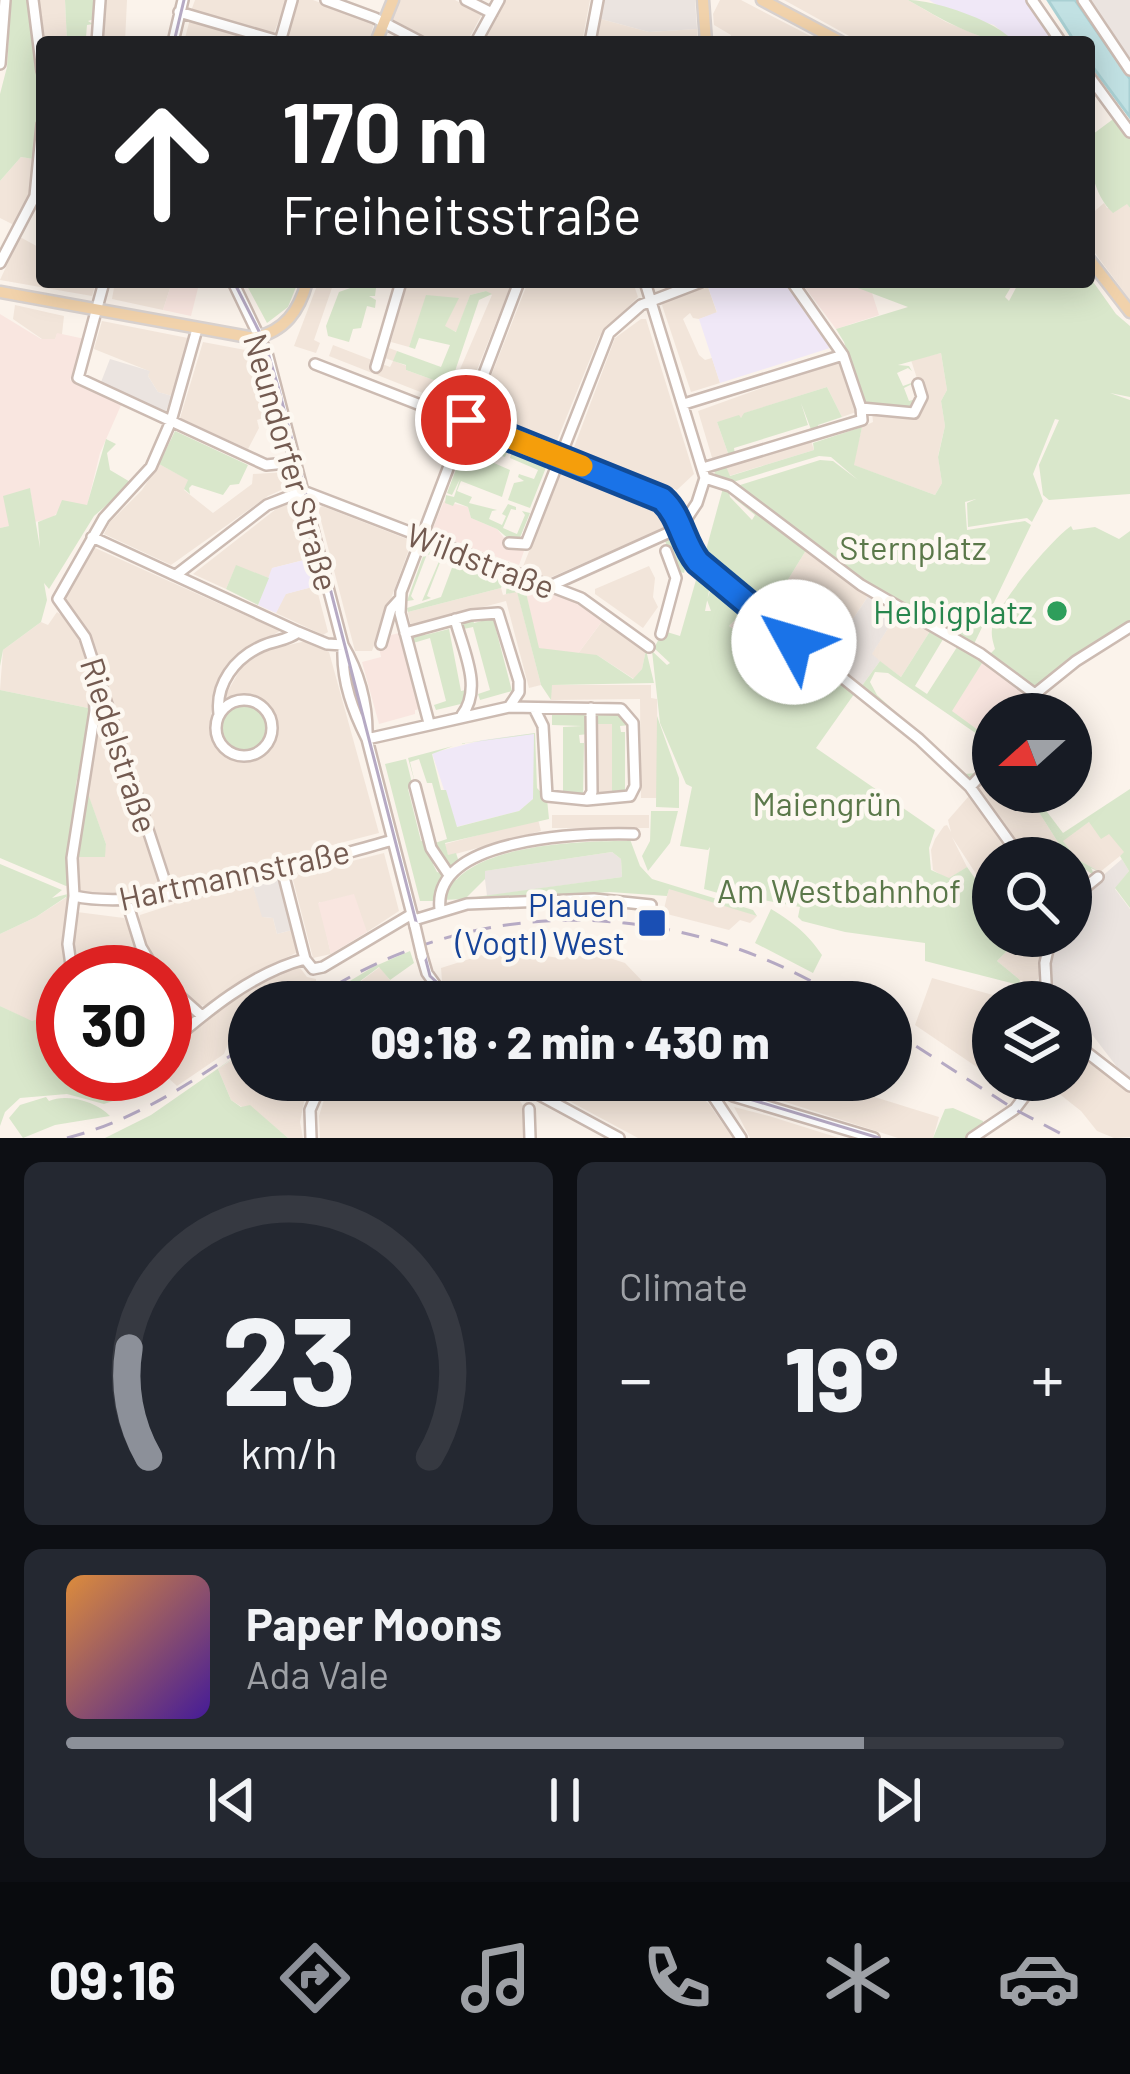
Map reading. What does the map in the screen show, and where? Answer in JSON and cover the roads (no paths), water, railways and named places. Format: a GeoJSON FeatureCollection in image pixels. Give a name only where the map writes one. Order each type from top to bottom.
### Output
{"type":"FeatureCollection","features":[{"type":"Feature","properties":{"kind":"main road"},"geometry":{"type":"LineString","coordinates":[[378,36],[393,0]]}},
{"type":"Feature","properties":{"kind":"main road"},"geometry":{"type":"LineString","coordinates":[[703,0],[706,36]]}},
{"type":"Feature","properties":{"kind":"main road"},"geometry":{"type":"LineString","coordinates":[[762,0],[830,36]]}},
{"type":"Feature","properties":{"kind":"main road"},"geometry":{"type":"LineString","coordinates":[[1095,267],[1130,312]]}},
{"type":"Feature","properties":{"kind":"main road"},"geometry":{"type":"LineString","coordinates":[[0,292],[236,337],[261,337],[294,315],[305,288]]}},
{"type":"Feature","properties":{"kind":"street"},"geometry":{"type":"LineString","coordinates":[[0,64],[4,0]]}},
{"type":"Feature","properties":{"kind":"street"},"geometry":{"type":"LineString","coordinates":[[33,0],[38,36]]}},
{"type":"Feature","properties":{"kind":"street"},"geometry":{"type":"LineString","coordinates":[[97,36],[100,0]]}},
{"type":"Feature","properties":{"kind":"street"},"geometry":{"type":"LineString","coordinates":[[173,36],[182,0]]}},
{"type":"Feature","properties":{"kind":"street"},"geometry":{"type":"LineString","coordinates":[[282,36],[292,0]]}},
{"type":"Feature","properties":{"kind":"street"},"geometry":{"type":"LineString","coordinates":[[326,0],[409,36]]}},
{"type":"Feature","properties":{"kind":"street"},"geometry":{"type":"LineString","coordinates":[[466,0],[492,13]]}},
{"type":"Feature","properties":{"kind":"street"},"geometry":{"type":"LineString","coordinates":[[479,36],[499,0]]}},
{"type":"Feature","properties":{"kind":"street"},"geometry":{"type":"LineString","coordinates":[[591,36],[598,0]]}},
{"type":"Feature","properties":{"kind":"street"},"geometry":{"type":"LineString","coordinates":[[1032,0],[1057,36]]}},
{"type":"Feature","properties":{"kind":"street"},"geometry":{"type":"LineString","coordinates":[[1083,0],[1130,70]]}},
{"type":"Feature","properties":{"kind":"street"},"geometry":{"type":"LineString","coordinates":[[179,12],[260,36]]}},
{"type":"Feature","properties":{"kind":"street"},"geometry":{"type":"LineString","coordinates":[[1095,84],[1130,132]]}},
{"type":"Feature","properties":{"kind":"street"},"geometry":{"type":"LineString","coordinates":[[0,263],[36,200]]}},
{"type":"Feature","properties":{"kind":"street"},"geometry":{"type":"LineString","coordinates":[[103,288],[78,378],[266,465],[296,462]]}},
{"type":"Feature","properties":{"kind":"street","name":"Neundorfer Straße"},"geometry":{"type":"LineString","coordinates":[[236,288],[261,337],[343,645],[355,715],[367,739],[424,961],[434,981]]}},
{"type":"Feature","properties":{"kind":"street"},"geometry":{"type":"LineString","coordinates":[[375,371],[399,288]]}},
{"type":"Feature","properties":{"kind":"street"},"geometry":{"type":"LineString","coordinates":[[428,723],[400,598],[517,288]]}},
{"type":"Feature","properties":{"kind":"street"},"geometry":{"type":"LineString","coordinates":[[549,587],[680,527],[697,503],[704,473],[647,288]]}},
{"type":"Feature","properties":{"kind":"street"},"geometry":{"type":"LineString","coordinates":[[509,543],[526,544],[609,333],[651,299],[683,288]]}},
{"type":"Feature","properties":{"kind":"street"},"geometry":{"type":"LineString","coordinates":[[704,473],[862,421],[843,355],[796,288]]}},
{"type":"Feature","properties":{"kind":"street"},"geometry":{"type":"LineString","coordinates":[[197,329],[171,422],[151,467],[92,536],[298,632],[343,645]]}},
{"type":"Feature","properties":{"kind":"street"},"geometry":{"type":"LineString","coordinates":[[684,404],[843,355]]}},
{"type":"Feature","properties":{"kind":"street"},"geometry":{"type":"LineString","coordinates":[[315,364],[375,371],[466,420],[654,495],[673,510],[687,548],[698,562],[781,632],[874,699],[970,787],[1006,837]]}},
{"type":"Feature","properties":{"kind":"street"},"geometry":{"type":"LineString","coordinates":[[861,408],[914,412],[922,397],[918,384]]}},
{"type":"Feature","properties":{"kind":"street"},"geometry":{"type":"LineString","coordinates":[[704,473],[730,487],[861,585],[981,654],[1034,693]]}},
{"type":"Feature","properties":{"kind":"street"},"geometry":{"type":"LineString","coordinates":[[176,575],[268,505],[303,491]]}},
{"type":"Feature","properties":{"kind":"street","name":"Wildstraße"},"geometry":{"type":"LineString","coordinates":[[303,491],[581,598],[649,647]]}},
{"type":"Feature","properties":{"kind":"street","name":"Riedelstraße"},"geometry":{"type":"LineString","coordinates":[[92,536],[61,589],[58,604],[80,627],[94,661],[169,894]]}},
{"type":"Feature","properties":{"kind":"street"},"geometry":{"type":"LineString","coordinates":[[661,634],[676,578],[666,551]]}},
{"type":"Feature","properties":{"kind":"street"},"geometry":{"type":"LineString","coordinates":[[381,644],[388,616],[400,598]]}},
{"type":"Feature","properties":{"kind":"street"},"geometry":{"type":"LineString","coordinates":[[388,616],[400,613]]}},
{"type":"Feature","properties":{"kind":"street"},"geometry":{"type":"LineString","coordinates":[[405,633],[487,613],[500,616],[519,681],[519,692],[509,707]]}},
{"type":"Feature","properties":{"kind":"street"},"geometry":{"type":"LineString","coordinates":[[455,620],[473,687],[462,715]]}},
{"type":"Feature","properties":{"kind":"street"},"geometry":{"type":"LineString","coordinates":[[1036,693],[1130,627]]}},
{"type":"Feature","properties":{"kind":"street"},"geometry":{"type":"LineString","coordinates":[[219,716],[236,702],[257,704],[270,720],[268,741],[252,755],[231,753],[218,737],[218,695],[236,664],[256,649],[298,632]]}},
{"type":"Feature","properties":{"kind":"street"},"geometry":{"type":"LineString","coordinates":[[68,945],[74,831],[95,711],[94,661]]}},
{"type":"Feature","properties":{"kind":"street"},"geometry":{"type":"LineString","coordinates":[[367,739],[509,707],[621,709],[632,719],[635,786],[625,798],[547,796],[543,726],[534,708]]}},
{"type":"Feature","properties":{"kind":"street"},"geometry":{"type":"LineString","coordinates":[[587,800],[592,792],[591,708]]}},
{"type":"Feature","properties":{"kind":"street"},"geometry":{"type":"LineString","coordinates":[[416,786],[431,848],[449,874]]}},
{"type":"Feature","properties":{"kind":"street"},"geometry":{"type":"LineString","coordinates":[[440,910],[438,902],[449,874],[469,859],[550,836],[634,834]]}},
{"type":"Feature","properties":{"kind":"street","name":"Hartmannstraße"},"geometry":{"type":"LineString","coordinates":[[74,896],[127,902],[393,840]]}},
{"type":"Feature","properties":{"kind":"street"},"geometry":{"type":"LineString","coordinates":[[282,869],[305,959],[313,969],[413,917],[467,904],[589,899],[652,905]]}},
{"type":"Feature","properties":{"kind":"street"},"geometry":{"type":"LineString","coordinates":[[1092,882],[1098,877]]}},
{"type":"Feature","properties":{"kind":"street"},"geometry":{"type":"LineString","coordinates":[[127,902],[140,945]]}},
{"type":"Feature","properties":{"kind":"street"},"geometry":{"type":"LineString","coordinates":[[192,1024],[273,970],[305,959]]}},
{"type":"Feature","properties":{"kind":"street"},"geometry":{"type":"LineString","coordinates":[[192,1007],[202,1016]]}},
{"type":"Feature","properties":{"kind":"street"},"geometry":{"type":"LineString","coordinates":[[1092,1056],[1130,1086]]}},
{"type":"Feature","properties":{"kind":"street"},"geometry":{"type":"LineString","coordinates":[[311,1138],[314,1101]]}},
{"type":"Feature","properties":{"kind":"street"},"geometry":{"type":"LineString","coordinates":[[551,1101],[619,1138]]}},
{"type":"Feature","properties":{"kind":"street"},"geometry":{"type":"LineString","coordinates":[[715,1101],[741,1138]]}},
{"type":"Feature","properties":{"kind":"street"},"geometry":{"type":"LineString","coordinates":[[760,1101],[874,1138]]}},
{"type":"Feature","properties":{"kind":"street"},"geometry":{"type":"LineString","coordinates":[[972,1138],[1021,1101]]}},
{"type":"Feature","properties":{"kind":"street"},"geometry":{"type":"LineString","coordinates":[[529,1109],[530,1138]]}},
{"type":"Feature","properties":{"kind":"water"},"geometry":{"type":"Polygon","coordinates":[[[1048,0],[1075,0],[1130,79],[1130,117],[1095,70],[1095,36],[1071,36],[1048,0]]]}},
{"type":"Feature","properties":{"kind":"tram line"},"geometry":{"type":"LineString","coordinates":[[175,36],[184,0]]}},
{"type":"Feature","properties":{"kind":"tram line"},"geometry":{"type":"LineString","coordinates":[[237,288],[265,343],[279,390],[430,976],[435,981]]}},
{"type":"Feature","properties":{"kind":"tram line"},"geometry":{"type":"LineString","coordinates":[[756,1101],[879,1138]]}},
{"type":"Feature","properties":{"kind":"railway"},"geometry":{"type":"LineString","coordinates":[[345,981],[439,940],[508,925],[577,920],[647,926],[716,942],[809,981]]}},
{"type":"Feature","properties":{"kind":"railway"},"geometry":{"type":"LineString","coordinates":[[912,1043],[1069,1138]]}},
{"type":"Feature","properties":{"kind":"railway"},"geometry":{"type":"LineString","coordinates":[[67,1138],[140,1111],[228,1057]]}},
{"type":"Feature","properties":{"kind":"place","name":"Helbigplatz"},"geometry":{"type":"Point","coordinates":[1057,611]}},
{"type":"Feature","properties":{"kind":"place","name":"Plauen (Vogtl) West"},"geometry":{"type":"Point","coordinates":[652,923]}},
{"type":"Feature","properties":{"kind":"park label","name":"Sternplatz"},"geometry":{"type":"Point","coordinates":[913,547]}},
{"type":"Feature","properties":{"kind":"park label","name":"Maiengrün"},"geometry":{"type":"Point","coordinates":[827,803]}},
{"type":"Feature","properties":{"kind":"park label","name":"Am Westbahnhof"},"geometry":{"type":"Point","coordinates":[839,890]}}]}
